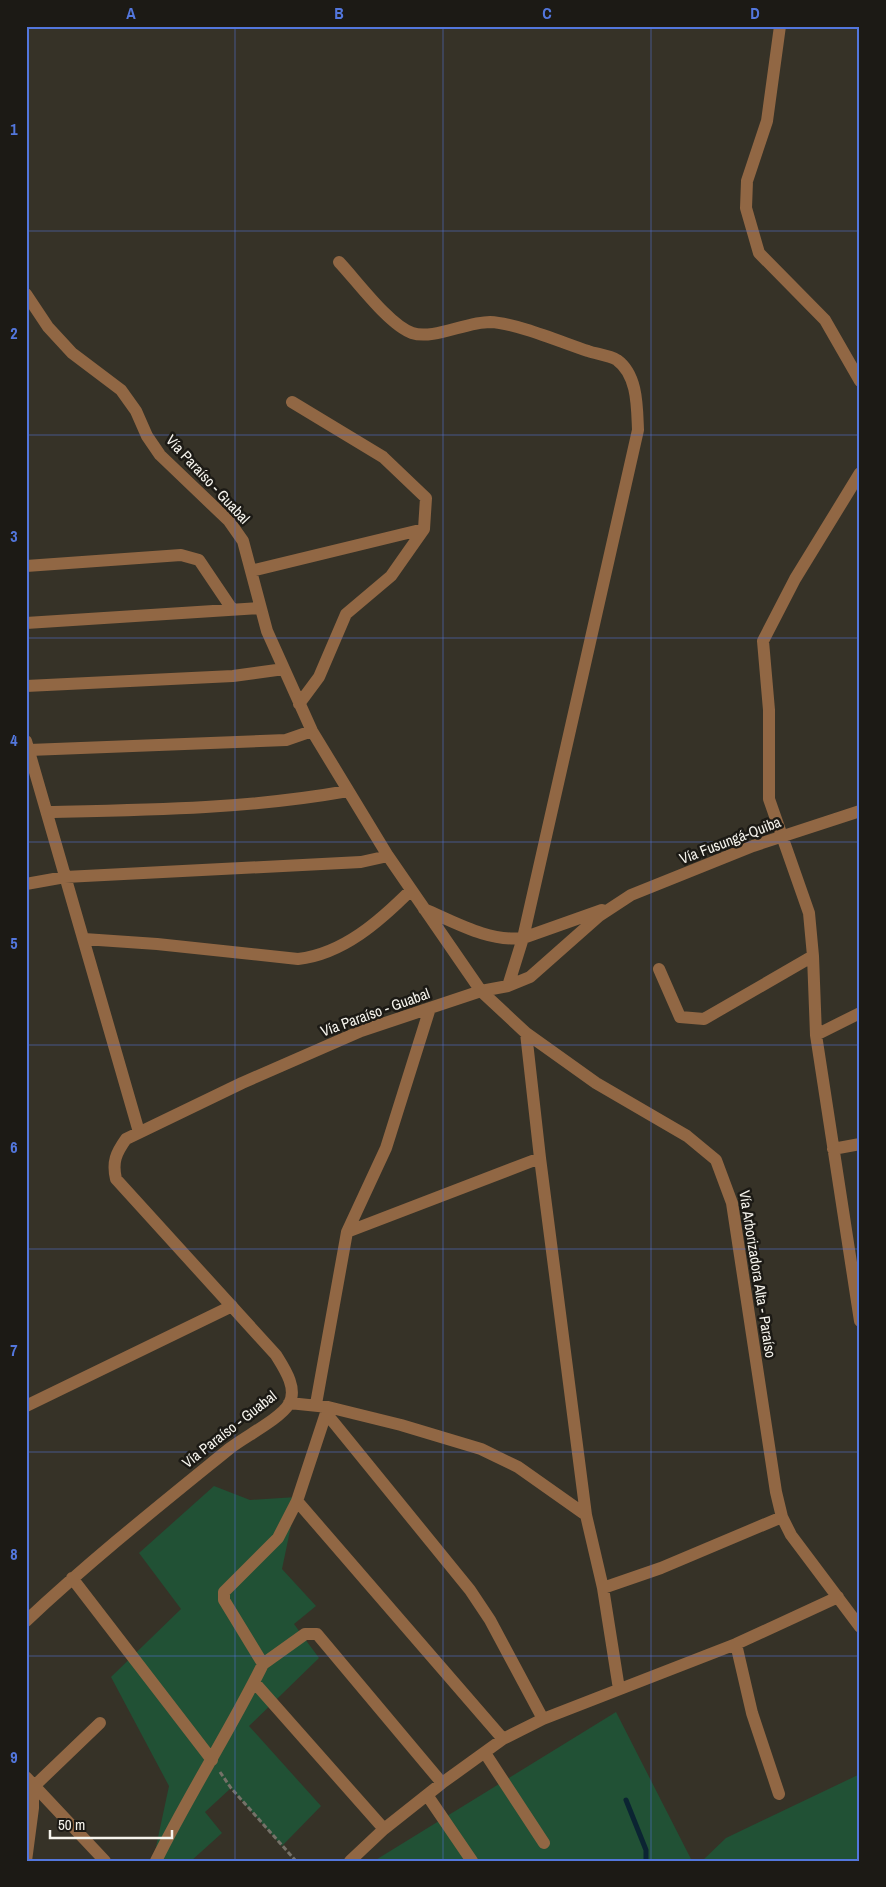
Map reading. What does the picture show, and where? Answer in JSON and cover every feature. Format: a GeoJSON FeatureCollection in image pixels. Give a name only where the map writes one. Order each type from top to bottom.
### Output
{"type":"FeatureCollection","features":[{"type":"Feature","properties":{"kind":"street"},"geometry":{"type":"LineString","coordinates":[[780,26],[767,121],[747,181],[746,208],[759,253],[825,320],[860,381]]}},
{"type":"Feature","properties":{"kind":"street"},"geometry":{"type":"LineString","coordinates":[[340,262],[399,327],[426,335],[477,323],[492,322],[518,328],[617,360],[630,377],[637,398],[638,430],[523,938],[508,986]]}},
{"type":"Feature","properties":{"kind":"street","name":"Vía Paraíso - Guabal"},"geometry":{"type":"LineString","coordinates":[[26,294],[48,327],[72,353],[121,390],[136,411],[147,436],[160,455],[229,521],[243,541],[267,631],[312,731],[388,856],[481,992],[361,1031],[242,1083],[126,1139],[116,1152],[113,1167],[116,1179],[276,1355],[287,1372],[291,1392],[289,1403],[280,1413],[240,1440],[72,1578],[26,1621]]}},
{"type":"Feature","properties":{"kind":"street"},"geometry":{"type":"LineString","coordinates":[[292,402],[383,457],[426,498],[424,530],[391,576],[346,614],[320,677],[299,704]]}},
{"type":"Feature","properties":{"kind":"street"},"geometry":{"type":"LineString","coordinates":[[860,473],[795,579],[763,641],[769,710],[769,799],[809,913],[814,956],[816,1035],[860,1321]]}},
{"type":"Feature","properties":{"kind":"street"},"geometry":{"type":"LineString","coordinates":[[251,571],[424,530]]}},
{"type":"Feature","properties":{"kind":"street"},"geometry":{"type":"LineString","coordinates":[[26,566],[181,555],[199,560],[232,609]]}},
{"type":"Feature","properties":{"kind":"street"},"geometry":{"type":"LineString","coordinates":[[26,624],[260,608]]}},
{"type":"Feature","properties":{"kind":"street"},"geometry":{"type":"LineString","coordinates":[[26,686],[233,676],[284,669]]}},
{"type":"Feature","properties":{"kind":"street"},"geometry":{"type":"LineString","coordinates":[[139,1132],[28,746],[286,740],[312,731]]}},
{"type":"Feature","properties":{"kind":"street"},"geometry":{"type":"LineString","coordinates":[[47,812],[199,809],[295,800],[348,791]]}},
{"type":"Feature","properties":{"kind":"street","name":"Vía Fusungá-Quiba"},"geometry":{"type":"LineString","coordinates":[[614,906],[631,896],[782,836],[860,811]]}},
{"type":"Feature","properties":{"kind":"street"},"geometry":{"type":"LineString","coordinates":[[26,884],[66,877],[361,862],[388,856]]}},
{"type":"Feature","properties":{"kind":"street"},"geometry":{"type":"LineString","coordinates":[[84,939],[157,944],[298,960],[314,958],[355,938],[384,918],[411,890]]}},
{"type":"Feature","properties":{"kind":"street"},"geometry":{"type":"LineString","coordinates":[[424,909],[492,938],[523,938],[614,906]]}},
{"type":"Feature","properties":{"kind":"street"},"geometry":{"type":"LineString","coordinates":[[481,992],[508,986],[530,977],[614,906]]}},
{"type":"Feature","properties":{"kind":"street"},"geometry":{"type":"LineString","coordinates":[[659,969],[680,1017],[704,1019],[814,956]]}},
{"type":"Feature","properties":{"kind":"street","name":"Vía Arborizadora Alta - Paraíso"},"geometry":{"type":"LineString","coordinates":[[481,992],[526,1033],[596,1083],[686,1136],[716,1160],[732,1203],[776,1492],[782,1517],[791,1535],[860,1627]]}},
{"type":"Feature","properties":{"kind":"street"},"geometry":{"type":"LineString","coordinates":[[262,1664],[224,1600],[224,1592],[278,1538],[297,1501],[324,1408],[347,1232],[386,1148],[430,1008]]}},
{"type":"Feature","properties":{"kind":"street"},"geometry":{"type":"LineString","coordinates":[[816,1035],[860,1013]]}},
{"type":"Feature","properties":{"kind":"street"},"geometry":{"type":"LineString","coordinates":[[526,1033],[540,1158],[586,1515],[603,1588],[619,1689]]}},
{"type":"Feature","properties":{"kind":"street"},"geometry":{"type":"LineString","coordinates":[[834,1149],[860,1144]]}},
{"type":"Feature","properties":{"kind":"street"},"geometry":{"type":"LineString","coordinates":[[347,1232],[540,1158]]}},
{"type":"Feature","properties":{"kind":"street"},"geometry":{"type":"LineString","coordinates":[[26,1406],[232,1306]]}},
{"type":"Feature","properties":{"kind":"street"},"geometry":{"type":"LineString","coordinates":[[289,1403],[324,1408],[402,1425],[501,1457],[586,1515]]}},
{"type":"Feature","properties":{"kind":"street"},"geometry":{"type":"LineString","coordinates":[[324,1408],[470,1590],[490,1620],[543,1719]]}},
{"type":"Feature","properties":{"kind":"street"},"geometry":{"type":"LineString","coordinates":[[297,1501],[503,1739]]}},
{"type":"Feature","properties":{"kind":"street"},"geometry":{"type":"LineString","coordinates":[[603,1588],[661,1568],[782,1517]]}},
{"type":"Feature","properties":{"kind":"street"},"geometry":{"type":"LineString","coordinates":[[72,1578],[212,1760]]}},
{"type":"Feature","properties":{"kind":"street"},"geometry":{"type":"LineString","coordinates":[[350,1861],[384,1829],[442,1783],[503,1739],[543,1719],[736,1644],[838,1597]]}},
{"type":"Feature","properties":{"kind":"street"},"geometry":{"type":"LineString","coordinates":[[156,1861],[182,1807],[212,1760],[262,1664],[305,1634],[317,1634],[442,1783]]}},
{"type":"Feature","properties":{"kind":"street"},"geometry":{"type":"LineString","coordinates":[[736,1644],[752,1713],[779,1794]]}},
{"type":"Feature","properties":{"kind":"street"},"geometry":{"type":"LineString","coordinates":[[254,1682],[384,1829]]}},
{"type":"Feature","properties":{"kind":"street"},"geometry":{"type":"LineString","coordinates":[[29,1786],[100,1723]]}},
{"type":"Feature","properties":{"kind":"street"},"geometry":{"type":"LineString","coordinates":[[485,1753],[544,1843]]}},
{"type":"Feature","properties":{"kind":"street"},"geometry":{"type":"LineString","coordinates":[[26,1861],[33,1808],[29,1786]]}},
{"type":"Feature","properties":{"kind":"street"},"geometry":{"type":"LineString","coordinates":[[29,1786],[106,1861]]}},
{"type":"Feature","properties":{"kind":"street"},"geometry":{"type":"LineString","coordinates":[[427,1795],[472,1861]]}},
{"type":"Feature","properties":{"kind":"path"},"geometry":{"type":"LineString","coordinates":[[212,1760],[231,1788],[296,1861]]}},
{"type":"Feature","properties":{"kind":"green space"},"geometry":{"type":"Polygon","coordinates":[[[214,1486],[250,1500],[297,1497],[282,1569],[316,1606],[294,1624],[319,1658],[249,1726],[321,1806],[282,1846],[231,1788],[205,1812],[222,1833],[191,1861],[153,1861],[169,1786],[111,1677],[181,1609],[139,1553],[214,1486]]]}},
{"type":"Feature","properties":{"kind":"green space"},"geometry":{"type":"Polygon","coordinates":[[[616,1712],[692,1861],[374,1861],[616,1712]]]}},
{"type":"Feature","properties":{"kind":"green space"},"geometry":{"type":"Polygon","coordinates":[[[860,1774],[860,1861],[702,1861],[726,1838],[860,1774]]]}},
{"type":"Feature","properties":{"kind":"waterway"},"geometry":{"type":"LineString","coordinates":[[626,1800],[646,1850],[646,1861]]}}]}
